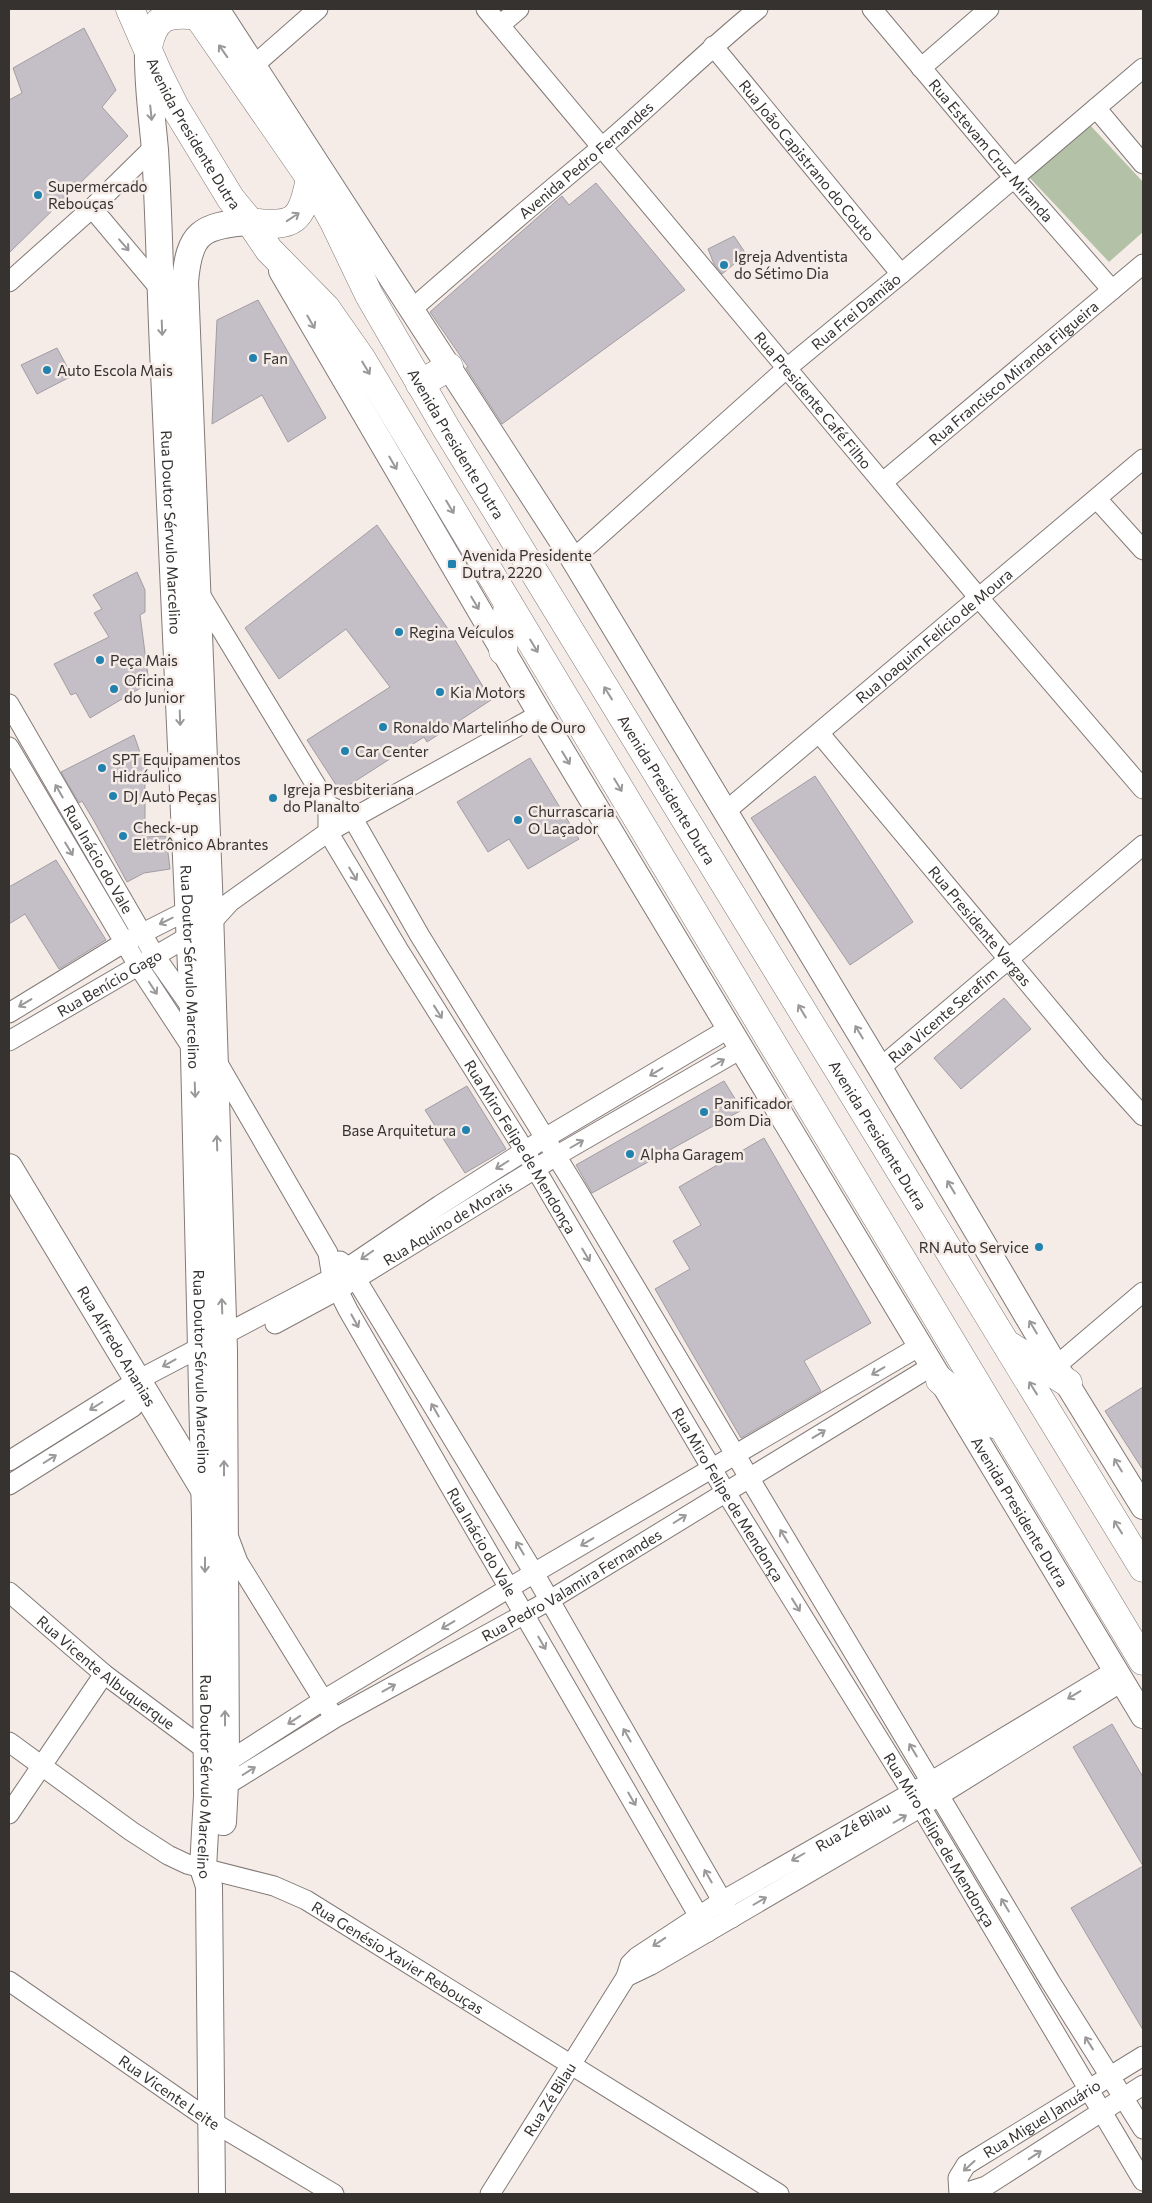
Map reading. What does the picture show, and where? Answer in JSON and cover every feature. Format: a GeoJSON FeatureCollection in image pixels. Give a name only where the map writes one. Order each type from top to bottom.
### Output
{"type":"FeatureCollection","features":[{"type":"Feature","properties":{"kind":"main road","name":"Avenida Presidente Dutra"},"geometry":{"type":"LineString","coordinates":[[130,9],[158,73],[176,107],[231,199],[269,250],[326,308],[361,358],[1143,1661]]}},
{"type":"Feature","properties":{"kind":"main road","name":"Avenida Presidente Dutra"},"geometry":{"type":"LineString","coordinates":[[203,11],[248,71],[310,178],[334,222],[369,295],[420,384],[1143,1568]]}},
{"type":"Feature","properties":{"kind":"main road"},"geometry":{"type":"LineString","coordinates":[[148,47],[151,30],[162,20],[182,14],[203,11]]}},
{"type":"Feature","properties":{"kind":"main road","name":"Rua Doutor Sérvulo Marcelino"},"geometry":{"type":"LineString","coordinates":[[148,47],[147,73],[154,148],[160,289],[205,914],[193,1012],[204,1054]]}},
{"type":"Feature","properties":{"kind":"main road"},"geometry":{"type":"LineString","coordinates":[[250,222],[271,225],[284,223],[299,216],[305,204],[310,178]]}},
{"type":"Feature","properties":{"kind":"main road","name":"Rua Doutor Sérvulo Marcelino"},"geometry":{"type":"LineString","coordinates":[[212,2194],[210,1875],[223,1539],[204,1054],[205,914],[185,282],[186,262],[191,246],[201,235],[212,228],[229,223],[250,222]]}},
{"type":"Feature","properties":{"kind":"main road"},"geometry":{"type":"LineString","coordinates":[[420,384],[449,367]]}},
{"type":"Feature","properties":{"kind":"main road"},"geometry":{"type":"LineString","coordinates":[[503,651],[508,603]]}},
{"type":"Feature","properties":{"kind":"main road","name":"Rua Alfredo Ananias"},"geometry":{"type":"LineString","coordinates":[[9,1166],[131,1392],[205,1491],[223,1539]]}},
{"type":"Feature","properties":{"kind":"main road","name":"Rua Alfredo Ananias"},"geometry":{"type":"LineString","coordinates":[[9,1199],[223,1539]]}},
{"type":"Feature","properties":{"kind":"main road"},"geometry":{"type":"LineString","coordinates":[[1004,1342],[1062,1374]]}},
{"type":"Feature","properties":{"kind":"main road","name":"Rua Doutor Sérvulo Marcelino"},"geometry":{"type":"LineString","coordinates":[[205,1491],[216,1345]]}},
{"type":"Feature","properties":{"kind":"main road"},"geometry":{"type":"LineString","coordinates":[[931,1364],[1009,1437]]}},
{"type":"Feature","properties":{"kind":"main road","name":"Rua Doutor Sérvulo Marcelino"},"geometry":{"type":"LineString","coordinates":[[214,1774],[223,1539]]}},
{"type":"Feature","properties":{"kind":"street"},"geometry":{"type":"LineString","coordinates":[[248,71],[318,9]]}},
{"type":"Feature","properties":{"kind":"street","name":"Rua Presidente Café Filho"},"geometry":{"type":"LineString","coordinates":[[486,9],[979,598],[1143,789]]}},
{"type":"Feature","properties":{"kind":"street"},"geometry":{"type":"LineString","coordinates":[[500,25],[519,9]]}},
{"type":"Feature","properties":{"kind":"street","name":"Avenida Pedro Fernandes"},"geometry":{"type":"LineString","coordinates":[[412,309],[602,146],[713,46],[758,9]]}},
{"type":"Feature","properties":{"kind":"street","name":"Rua Estevam Cruz Miranda"},"geometry":{"type":"LineString","coordinates":[[872,9],[1014,178],[1112,290]]}},
{"type":"Feature","properties":{"kind":"street"},"geometry":{"type":"LineString","coordinates":[[921,68],[989,9]]}},
{"type":"Feature","properties":{"kind":"street","name":"Rua João Capistrano do Couto"},"geometry":{"type":"LineString","coordinates":[[713,46],[901,274]]}},
{"type":"Feature","properties":{"kind":"street","name":"Rua Frei Damião"},"geometry":{"type":"LineString","coordinates":[[573,559],[787,368],[901,274],[1143,68]]}},
{"type":"Feature","properties":{"kind":"street","name":"Avenida Presidente Dutra"},"geometry":{"type":"LineString","coordinates":[[248,71],[412,309],[573,559],[1143,1507]]}},
{"type":"Feature","properties":{"kind":"street"},"geometry":{"type":"LineString","coordinates":[[1096,108],[1143,164]]}},
{"type":"Feature","properties":{"kind":"street"},"geometry":{"type":"LineString","coordinates":[[9,282],[92,208],[154,148]]}},
{"type":"Feature","properties":{"kind":"street"},"geometry":{"type":"LineString","coordinates":[[92,208],[160,289]]}},
{"type":"Feature","properties":{"kind":"street","name":"Avenida Presidente Dutra"},"geometry":{"type":"LineString","coordinates":[[269,250],[540,714],[1143,1716]]}},
{"type":"Feature","properties":{"kind":"street","name":"Rua Francisco Miranda Filgueira"},"geometry":{"type":"LineString","coordinates":[[883,482],[1143,264]]}},
{"type":"Feature","properties":{"kind":"street","name":"Rua Joaquim Felício de Moura"},"geometry":{"type":"LineString","coordinates":[[726,811],[820,734],[1143,459]]}},
{"type":"Feature","properties":{"kind":"street"},"geometry":{"type":"LineString","coordinates":[[1097,499],[1143,550]]}},
{"type":"Feature","properties":{"kind":"street"},"geometry":{"type":"LineString","coordinates":[[196,587],[328,805],[328,832]]}},
{"type":"Feature","properties":{"kind":"street","name":"Rua Inácio do Vale"},"geometry":{"type":"LineString","coordinates":[[9,704],[155,956],[193,1012]]}},
{"type":"Feature","properties":{"kind":"street","name":"Rua Benício Gago"},"geometry":{"type":"LineString","coordinates":[[9,1041],[139,967],[205,914],[352,817],[540,714]]}},
{"type":"Feature","properties":{"kind":"street","name":"Rua Presidente Vargas"},"geometry":{"type":"LineString","coordinates":[[820,734],[1096,1064],[1143,1116]]}},
{"type":"Feature","properties":{"kind":"street","name":"Rua Inácio do Vale"},"geometry":{"type":"LineString","coordinates":[[9,747],[139,967],[204,1054],[328,1252],[353,1273],[550,1600],[732,1918]]}},
{"type":"Feature","properties":{"kind":"street"},"geometry":{"type":"LineString","coordinates":[[328,805],[352,817]]}},
{"type":"Feature","properties":{"kind":"street","name":"Rua Miro Felipe de Mendonça"},"geometry":{"type":"LineString","coordinates":[[352,817],[420,936],[556,1156],[1016,1924],[1143,2129]]}},
{"type":"Feature","properties":{"kind":"street","name":"Rua Miro Felipe de Mendonça"},"geometry":{"type":"LineString","coordinates":[[328,832],[398,949],[525,1151],[725,1491],[916,1800],[1143,2181]]}},
{"type":"Feature","properties":{"kind":"street","name":"Rua Vicente Serafim"},"geometry":{"type":"LineString","coordinates":[[880,1068],[1143,845]]}},
{"type":"Feature","properties":{"kind":"street","name":"Rua Benício Gago"},"geometry":{"type":"LineString","coordinates":[[9,1013],[142,933],[205,914]]}},
{"type":"Feature","properties":{"kind":"street"},"geometry":{"type":"LineString","coordinates":[[398,949],[420,936]]}},
{"type":"Feature","properties":{"kind":"street","name":"Rua Aquino de Morais"},"geometry":{"type":"LineString","coordinates":[[9,1461],[216,1345],[335,1284],[445,1213],[525,1151],[545,1138],[728,1029]]}},
{"type":"Feature","properties":{"kind":"street","name":"Rua Aquino de Morais"},"geometry":{"type":"LineString","coordinates":[[445,1213],[535,1169],[741,1049]]}},
{"type":"Feature","properties":{"kind":"street","name":"Rua Inácio do Vale"},"geometry":{"type":"LineString","coordinates":[[328,1252],[335,1284],[508,1589],[525,1614],[708,1932]]}},
{"type":"Feature","properties":{"kind":"street"},"geometry":{"type":"LineString","coordinates":[[1062,1374],[1143,1292]]}},
{"type":"Feature","properties":{"kind":"street","name":"Rua Pedro Valamira Fernandes"},"geometry":{"type":"LineString","coordinates":[[214,1774],[322,1701],[534,1573],[712,1469],[735,1456],[931,1364]]}},
{"type":"Feature","properties":{"kind":"street","name":"Rua Pedro Valamira Fernandes"},"geometry":{"type":"LineString","coordinates":[[214,1774],[335,1718],[550,1600],[931,1364]]}},
{"type":"Feature","properties":{"kind":"street","name":"Rua Aquino de Morais"},"geometry":{"type":"LineString","coordinates":[[9,1485],[131,1392]]}},
{"type":"Feature","properties":{"kind":"street"},"geometry":{"type":"LineString","coordinates":[[610,1528],[624,1553]]}},
{"type":"Feature","properties":{"kind":"street"},"geometry":{"type":"LineString","coordinates":[[223,1539],[322,1701],[335,1718]]}},
{"type":"Feature","properties":{"kind":"street","name":"Rua Vicente Albuquerque"},"geometry":{"type":"LineString","coordinates":[[9,1592],[104,1674],[214,1774]]}},
{"type":"Feature","properties":{"kind":"street"},"geometry":{"type":"LineString","coordinates":[[9,1814],[43,1767],[104,1674]]}},
{"type":"Feature","properties":{"kind":"street","name":"Rua Zé Bilau"},"geometry":{"type":"LineString","coordinates":[[626,1977],[651,1965],[687,1942],[732,1918],[916,1800],[1119,1676]]}},
{"type":"Feature","properties":{"kind":"street","name":"Rua Genésio Xavier Rebouças"},"geometry":{"type":"LineString","coordinates":[[9,1742],[168,1856],[210,1875],[274,1886],[306,1900],[779,2194]]}},
{"type":"Feature","properties":{"kind":"street","name":"Rua Zé Bilau"},"geometry":{"type":"LineString","coordinates":[[490,2194],[626,1977],[630,1964],[637,1956],[722,1901],[916,1800]]}},
{"type":"Feature","properties":{"kind":"street"},"geometry":{"type":"LineString","coordinates":[[998,1936],[1016,1924]]}},
{"type":"Feature","properties":{"kind":"street","name":"Rua Vicente Leite"},"geometry":{"type":"LineString","coordinates":[[9,1982],[211,2122],[334,2194]]}},
{"type":"Feature","properties":{"kind":"street","name":"Rua Miguel Januário"},"geometry":{"type":"LineString","coordinates":[[1143,2056],[966,2165],[958,2178],[960,2194],[986,2186],[1143,2085]]}},
{"type":"Feature","properties":{"kind":"green space"},"geometry":{"type":"Polygon","coordinates":[[[1089,124],[1143,182],[1143,232],[1109,262],[1029,177],[1089,124]]]}},
{"type":"Feature","properties":{"kind":"building","name":"Supermercado Rebouças"},"geometry":{"type":"Polygon","coordinates":[[[84,28],[116,90],[102,107],[128,136],[9,253],[9,100],[22,93],[13,68],[84,28]]]}},
{"type":"Feature","properties":{"kind":"building"},"geometry":{"type":"Polygon","coordinates":[[[596,183],[685,290],[502,424],[466,368],[468,367],[430,312],[562,196],[569,205],[596,183]]]}},
{"type":"Feature","properties":{"kind":"building","name":"Igreja Adventista do Sétimo Dia"},"geometry":{"type":"Polygon","coordinates":[[[734,236],[746,254],[722,274],[714,264],[708,249],[734,236]]]}},
{"type":"Feature","properties":{"kind":"building","name":"Fan"},"geometry":{"type":"Polygon","coordinates":[[[258,300],[326,418],[288,442],[262,395],[212,424],[217,320],[258,300]]]}},
{"type":"Feature","properties":{"kind":"building","name":"Auto Escola Mais"},"geometry":{"type":"Polygon","coordinates":[[[57,348],[72,376],[37,394],[21,365],[57,348]]]}},
{"type":"Feature","properties":{"kind":"building"},"geometry":{"type":"Polygon","coordinates":[[[377,525],[452,635],[491,700],[427,742],[424,737],[340,791],[307,740],[390,687],[346,629],[279,679],[245,628],[377,525]]]}},
{"type":"Feature","properties":{"kind":"building"},"geometry":{"type":"Polygon","coordinates":[[[137,572],[145,590],[145,612],[140,615],[149,683],[90,718],[76,693],[71,695],[54,664],[109,637],[94,613],[102,609],[93,595],[137,572]]]}},
{"type":"Feature","properties":{"kind":"building"},"geometry":{"type":"Polygon","coordinates":[[[134,735],[145,767],[145,837],[166,836],[170,869],[144,873],[127,882],[82,801],[79,803],[61,772],[134,735]]]}},
{"type":"Feature","properties":{"kind":"building","name":"Churrascaria O Laçador"},"geometry":{"type":"Polygon","coordinates":[[[530,758],[579,839],[528,869],[509,839],[488,852],[457,802],[530,758]]]}},
{"type":"Feature","properties":{"kind":"building"},"geometry":{"type":"Polygon","coordinates":[[[815,776],[913,922],[850,965],[751,818],[815,776]]]}},
{"type":"Feature","properties":{"kind":"building"},"geometry":{"type":"Polygon","coordinates":[[[56,860],[106,940],[59,969],[25,914],[9,924],[9,887],[56,860]]]}},
{"type":"Feature","properties":{"kind":"building"},"geometry":{"type":"Polygon","coordinates":[[[1004,998],[1031,1029],[961,1089],[934,1058],[1004,998]]]}},
{"type":"Feature","properties":{"kind":"building","name":"Alpha Garagem"},"geometry":{"type":"Polygon","coordinates":[[[724,1081],[742,1110],[592,1193],[576,1165],[724,1081]]]}},
{"type":"Feature","properties":{"kind":"building","name":"Base Arquitetura"},"geometry":{"type":"Polygon","coordinates":[[[467,1086],[506,1149],[465,1173],[425,1110],[467,1086]]]}},
{"type":"Feature","properties":{"kind":"building"},"geometry":{"type":"Polygon","coordinates":[[[764,1138],[871,1323],[804,1361],[821,1391],[741,1438],[655,1289],[690,1269],[673,1241],[701,1225],[679,1187],[764,1138]]]}},
{"type":"Feature","properties":{"kind":"building"},"geometry":{"type":"Polygon","coordinates":[[[1143,1387],[1143,1470],[1105,1411],[1143,1387]]]}},
{"type":"Feature","properties":{"kind":"building"},"geometry":{"type":"Polygon","coordinates":[[[1112,1724],[1143,1777],[1143,1866],[1073,1747],[1112,1724]]]}},
{"type":"Feature","properties":{"kind":"building"},"geometry":{"type":"Polygon","coordinates":[[[1143,1866],[1143,2030],[1071,1908],[1143,1866]]]}},
{"type":"Feature","properties":{"kind":"place","name":"Supermercado Rebouças"},"geometry":{"type":"Point","coordinates":[38,195]}},
{"type":"Feature","properties":{"kind":"place","name":"Igreja Adventista do Sétimo Dia"},"geometry":{"type":"Point","coordinates":[724,265]}},
{"type":"Feature","properties":{"kind":"place","name":"Fan"},"geometry":{"type":"Point","coordinates":[253,358]}},
{"type":"Feature","properties":{"kind":"place","name":"Auto Escola Mais"},"geometry":{"type":"Point","coordinates":[47,370]}},
{"type":"Feature","properties":{"kind":"place","name":"Avenida Presidente Dutra, 2220"},"geometry":{"type":"Point","coordinates":[452,564]}},
{"type":"Feature","properties":{"kind":"place","name":"Regina Veículos"},"geometry":{"type":"Point","coordinates":[399,632]}},
{"type":"Feature","properties":{"kind":"place","name":"Peça Mais"},"geometry":{"type":"Point","coordinates":[100,660]}},
{"type":"Feature","properties":{"kind":"place","name":"Oficina do Junior"},"geometry":{"type":"Point","coordinates":[114,689]}},
{"type":"Feature","properties":{"kind":"place","name":"Kia Motors"},"geometry":{"type":"Point","coordinates":[440,692]}},
{"type":"Feature","properties":{"kind":"place","name":"Ronaldo Martelinho de Ouro"},"geometry":{"type":"Point","coordinates":[383,727]}},
{"type":"Feature","properties":{"kind":"place","name":"Car Center"},"geometry":{"type":"Point","coordinates":[345,751]}},
{"type":"Feature","properties":{"kind":"place","name":"SPT Equipamentos Hidráulico"},"geometry":{"type":"Point","coordinates":[102,768]}},
{"type":"Feature","properties":{"kind":"place","name":"DJ Auto Peças"},"geometry":{"type":"Point","coordinates":[113,796]}},
{"type":"Feature","properties":{"kind":"place","name":"Igreja Presbiteriana do Planalto"},"geometry":{"type":"Point","coordinates":[273,798]}},
{"type":"Feature","properties":{"kind":"place","name":"Churrascaria O Laçador"},"geometry":{"type":"Point","coordinates":[518,820]}},
{"type":"Feature","properties":{"kind":"place","name":"Check-up Eletrônico Abrantes"},"geometry":{"type":"Point","coordinates":[123,836]}},
{"type":"Feature","properties":{"kind":"place","name":"Panificador Bom Dia"},"geometry":{"type":"Point","coordinates":[704,1112]}},
{"type":"Feature","properties":{"kind":"place","name":"Base Arquitetura"},"geometry":{"type":"Point","coordinates":[466,1130]}},
{"type":"Feature","properties":{"kind":"place","name":"Alpha Garagem"},"geometry":{"type":"Point","coordinates":[630,1154]}},
{"type":"Feature","properties":{"kind":"place","name":"RN Auto Service"},"geometry":{"type":"Point","coordinates":[1039,1247]}}]}
